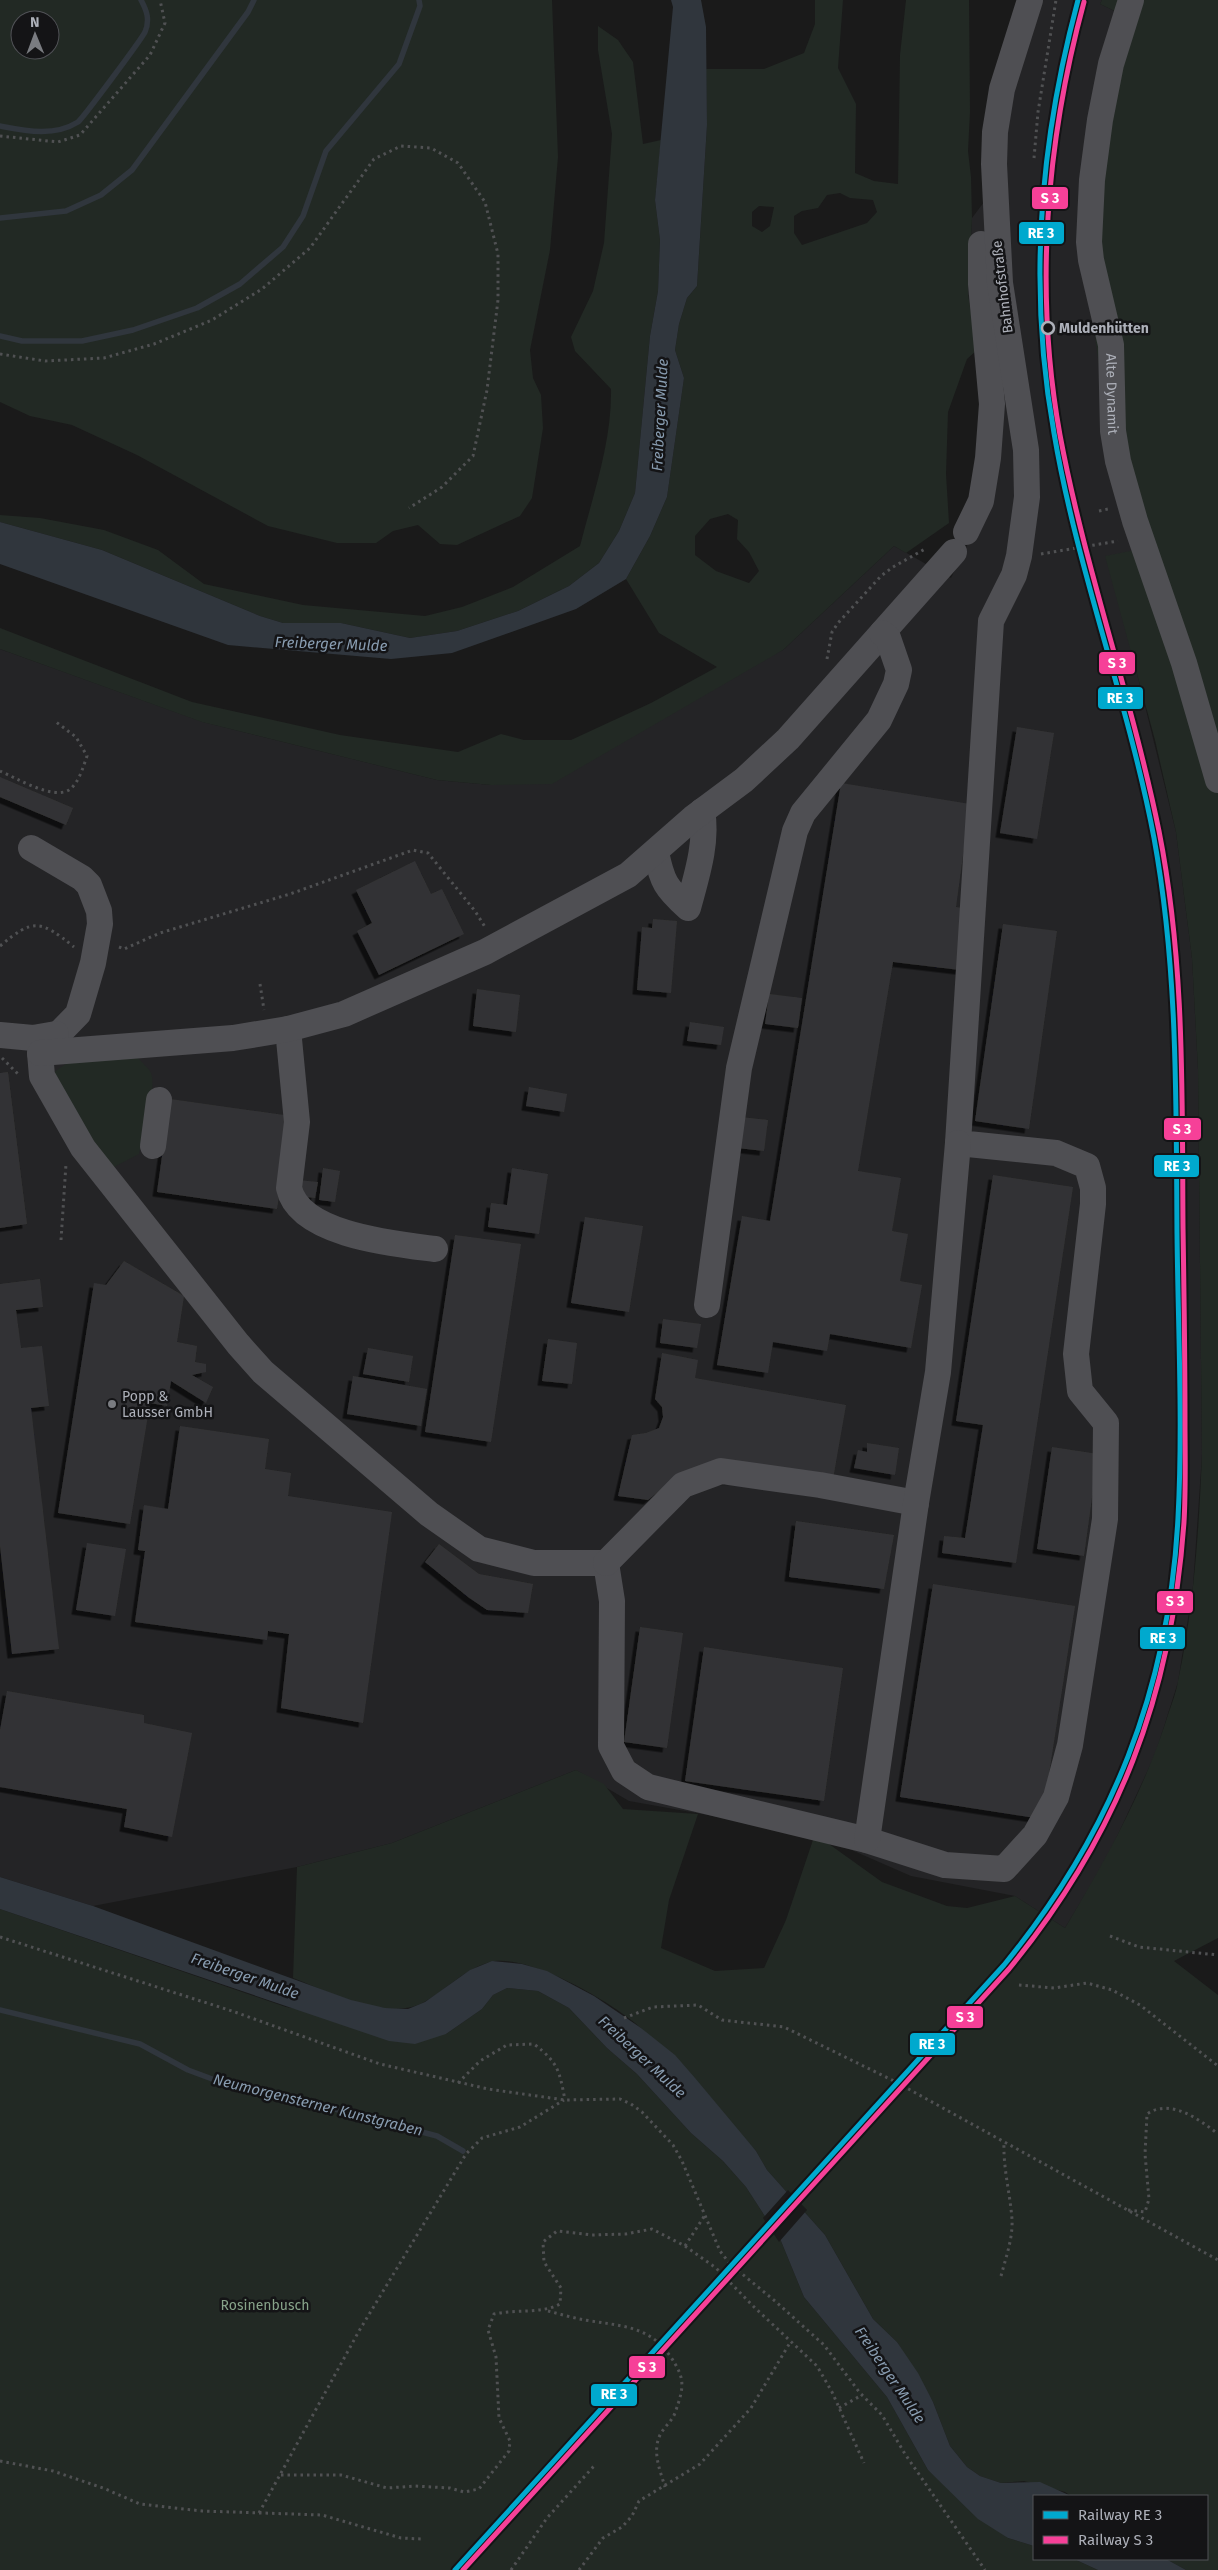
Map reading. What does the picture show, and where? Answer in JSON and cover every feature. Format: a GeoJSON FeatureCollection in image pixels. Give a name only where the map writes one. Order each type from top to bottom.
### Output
{"type":"FeatureCollection","features":[{"type":"Feature","properties":{"kind":"street","name":"Bahnhofstraße"},"geometry":{"type":"LineString","coordinates":[[867,1840],[916,1503],[938,1372],[958,1142],[992,621],[1014,575],[1019,556],[1027,497],[1026,450],[1000,283],[994,164],[995,132],[1002,89],[1030,0]]}},
{"type":"Feature","properties":{"kind":"street","name":"Alte Dynamit"},"geometry":{"type":"LineString","coordinates":[[1131,0],[1111,64],[1100,120],[1090,203],[1091,260],[1111,345],[1113,431],[1118,461],[1135,521],[1184,663],[1218,780]]}},
{"type":"Feature","properties":{"kind":"street"},"geometry":{"type":"LineString","coordinates":[[0,1035],[33,1038],[48,1043],[189,1042],[288,1029],[344,1014],[485,952],[628,875],[656,852],[669,838],[744,780],[788,739],[960,542],[981,501],[990,428],[990,374],[981,284],[982,226],[979,202],[983,175],[994,164]]}},
{"type":"Feature","properties":{"kind":"street"},"geometry":{"type":"LineString","coordinates":[[706,1306],[739,1068],[795,831],[803,813],[879,720],[896,684],[899,670],[888,638],[882,633]]}},
{"type":"Feature","properties":{"kind":"street"},"geometry":{"type":"LineString","coordinates":[[656,852],[667,887],[688,908],[697,875],[703,840],[704,822],[702,811]]}},
{"type":"Feature","properties":{"kind":"street"},"geometry":{"type":"LineString","coordinates":[[31,848],[73,872],[89,885],[99,910],[100,924],[93,963],[78,1014],[48,1043],[42,1076],[83,1148],[238,1344],[263,1372],[430,1514],[479,1549],[534,1563],[606,1563],[682,1485],[721,1470],[820,1485],[916,1503]]}},
{"type":"Feature","properties":{"kind":"street"},"geometry":{"type":"LineString","coordinates":[[93,963],[118,946]]}},
{"type":"Feature","properties":{"kind":"street"},"geometry":{"type":"LineString","coordinates":[[288,1029],[297,1122],[289,1188],[291,1198],[300,1210],[321,1224],[405,1245],[435,1248]]}},
{"type":"Feature","properties":{"kind":"street"},"geometry":{"type":"LineString","coordinates":[[153,1146],[159,1100]]}},
{"type":"Feature","properties":{"kind":"street"},"geometry":{"type":"LineString","coordinates":[[606,1563],[612,1601],[611,1746],[624,1771],[648,1787],[867,1840],[945,1865],[1004,1869],[1035,1835],[1056,1797],[1070,1745],[1105,1519],[1106,1422],[1080,1391],[1076,1354],[1093,1204],[1093,1188],[1087,1166],[1056,1153],[958,1142]]}},
{"type":"Feature","properties":{"kind":"path"},"geometry":{"type":"LineString","coordinates":[[0,136],[58,142],[80,135],[150,55],[165,23],[160,0]]}},
{"type":"Feature","properties":{"kind":"path"},"geometry":{"type":"LineString","coordinates":[[1034,158],[1038,112],[1056,0]]}},
{"type":"Feature","properties":{"kind":"path"},"geometry":{"type":"LineString","coordinates":[[0,354],[45,361],[104,358],[154,344],[212,320],[262,289],[310,248],[374,159],[401,146],[431,148],[458,163],[484,202],[498,254],[498,300],[487,390],[473,456],[442,487],[409,508]]}},
{"type":"Feature","properties":{"kind":"path"},"geometry":{"type":"LineString","coordinates":[[1037,555],[1121,540]]}},
{"type":"Feature","properties":{"kind":"path"},"geometry":{"type":"LineString","coordinates":[[827,661],[832,632],[838,622],[887,571],[927,548]]}},
{"type":"Feature","properties":{"kind":"path"},"geometry":{"type":"LineString","coordinates":[[0,771],[52,794],[68,790],[80,776],[87,756],[76,737],[56,722]]}},
{"type":"Feature","properties":{"kind":"path"},"geometry":{"type":"LineString","coordinates":[[118,946],[124,950],[160,933],[290,894],[412,850],[428,854],[476,911],[490,934]]}},
{"type":"Feature","properties":{"kind":"path"},"geometry":{"type":"LineString","coordinates":[[0,946],[23,929],[37,926],[52,929],[93,963]]}},
{"type":"Feature","properties":{"kind":"path"},"geometry":{"type":"LineString","coordinates":[[260,984],[265,1015]]}},
{"type":"Feature","properties":{"kind":"path"},"geometry":{"type":"LineString","coordinates":[[0,1056],[25,1083]]}},
{"type":"Feature","properties":{"kind":"path"},"geometry":{"type":"LineString","coordinates":[[61,1240],[66,1155]]}},
{"type":"Feature","properties":{"kind":"path"},"geometry":{"type":"LineString","coordinates":[[1110,1936],[1138,1947],[1218,1955]]}},
{"type":"Feature","properties":{"kind":"path"},"geometry":{"type":"LineString","coordinates":[[0,1937],[232,2011],[380,2064],[458,2082],[565,2100],[620,2099],[642,2112],[673,2145],[682,2161],[720,2251],[730,2264],[824,2345],[862,2396],[882,2415],[905,2454],[985,2570]]}},
{"type":"Feature","properties":{"kind":"path"},"geometry":{"type":"LineString","coordinates":[[1019,1985],[1054,1988],[1087,1983],[1112,1990],[1140,2005],[1218,2066]]}},
{"type":"Feature","properties":{"kind":"path"},"geometry":{"type":"LineString","coordinates":[[624,2018],[653,2007],[698,2005],[722,2020],[784,2027],[894,2081],[1218,2260]]}},
{"type":"Feature","properties":{"kind":"path"},"geometry":{"type":"LineString","coordinates":[[458,2082],[480,2061],[507,2045],[534,2044],[554,2060],[561,2078],[565,2100]]}},
{"type":"Feature","properties":{"kind":"path"},"geometry":{"type":"LineString","coordinates":[[259,2513],[377,2300],[466,2154],[482,2138],[520,2127],[565,2100]]}},
{"type":"Feature","properties":{"kind":"path"},"geometry":{"type":"LineString","coordinates":[[1126,2210],[1145,2212],[1150,2199],[1146,2154],[1147,2114],[1155,2108],[1170,2107],[1201,2121],[1218,2134]]}},
{"type":"Feature","properties":{"kind":"path"},"geometry":{"type":"LineString","coordinates":[[1001,2276],[1010,2242],[1012,2220],[1003,2160],[1004,2142]]}},
{"type":"Feature","properties":{"kind":"path"},"geometry":{"type":"LineString","coordinates":[[685,2246],[706,2214]]}},
{"type":"Feature","properties":{"kind":"path"},"geometry":{"type":"LineString","coordinates":[[548,2310],[560,2304],[561,2288],[544,2262],[544,2242],[557,2231],[592,2235],[626,2234],[652,2229],[685,2246],[716,2268],[817,2366],[864,2463]]}},
{"type":"Feature","properties":{"kind":"path"},"geometry":{"type":"LineString","coordinates":[[281,2475],[342,2475],[387,2488],[415,2486],[450,2488],[464,2492],[479,2489],[509,2451],[510,2441],[499,2418],[496,2357],[488,2330],[494,2314],[515,2310],[548,2310],[585,2320],[624,2325],[648,2333],[665,2349],[682,2372],[682,2390],[674,2416],[660,2435],[655,2453],[665,2487]]}},
{"type":"Feature","properties":{"kind":"path"},"geometry":{"type":"LineString","coordinates":[[579,2570],[603,2538],[622,2527],[632,2516],[639,2501],[665,2487],[700,2464],[751,2408],[791,2341]]}},
{"type":"Feature","properties":{"kind":"path"},"geometry":{"type":"LineString","coordinates":[[839,2408],[862,2396]]}},
{"type":"Feature","properties":{"kind":"path"},"geometry":{"type":"LineString","coordinates":[[0,2461],[52,2471],[104,2488],[140,2504],[202,2511],[322,2515],[401,2538],[421,2539]]}},
{"type":"Feature","properties":{"kind":"path"},"geometry":{"type":"LineString","coordinates":[[511,2570],[547,2518],[594,2466]]}},
{"type":"Feature","properties":{"kind":"shaded area"},"geometry":{"type":"Polygon","coordinates":[[[1042,0],[1102,0],[1100,4],[1121,14],[1147,593],[1132,653],[1176,832],[1192,958],[1198,1069],[1202,1455],[1193,1586],[1178,1682],[1155,1755],[1106,1860],[1065,1928],[1015,1896],[911,1876],[815,1834],[629,1801],[576,1770],[392,1843],[297,1867],[93,1906],[0,1877],[0,649],[203,722],[437,780],[491,785],[783,650],[894,546],[951,578],[978,523],[994,465],[968,294],[972,218],[1002,178],[1004,133],[1021,58],[1042,0]]]}},
{"type":"Feature","properties":{"kind":"green space"},"geometry":{"type":"Polygon","coordinates":[[[0,0],[552,0],[558,157],[550,250],[530,350],[533,378],[541,395],[543,428],[532,498],[520,516],[457,545],[440,544],[418,525],[393,531],[376,543],[337,543],[268,526],[137,455],[72,425],[30,416],[0,402],[0,0]]]}},
{"type":"Feature","properties":{"kind":"green space"},"geometry":{"type":"Polygon","coordinates":[[[815,0],[843,0],[838,68],[856,104],[855,173],[874,181],[898,184],[900,55],[906,0],[969,0],[970,112],[968,151],[972,218],[968,294],[977,350],[967,359],[948,412],[946,474],[949,523],[906,553],[894,546],[783,650],[552,784],[491,785],[437,780],[202,722],[0,649],[0,628],[192,702],[340,735],[458,752],[501,734],[524,740],[571,740],[651,703],[717,667],[659,633],[626,579],[650,536],[667,497],[684,378],[675,350],[679,324],[687,298],[697,286],[707,125],[706,69],[764,69],[804,53],[815,24],[815,0]],[[840,193],[827,195],[818,208],[802,211],[794,216],[794,233],[802,245],[867,223],[877,212],[873,200],[850,198],[840,193]],[[759,206],[752,212],[752,226],[762,232],[770,226],[774,207],[759,206]],[[728,514],[710,519],[695,536],[695,555],[716,571],[749,583],[759,571],[749,552],[737,539],[738,520],[728,514]]]}},
{"type":"Feature","properties":{"kind":"green space"},"geometry":{"type":"Polygon","coordinates":[[[1102,0],[1218,0],[1218,1938],[1174,1961],[1218,1995],[1218,2570],[1186,2570],[1168,2560],[1208,2560],[1208,2495],[1070,2495],[1065,2492],[1024,2481],[1001,2483],[980,2476],[967,2467],[950,2446],[933,2402],[897,2342],[873,2319],[825,2235],[767,2170],[756,2151],[657,2044],[630,2019],[592,1994],[547,1972],[506,1961],[490,1962],[481,1965],[426,2001],[411,2007],[395,2009],[359,2003],[293,1978],[297,1867],[392,1843],[576,1770],[604,1784],[623,1809],[698,1814],[669,1900],[661,1948],[715,1971],[764,1968],[786,1920],[815,1834],[882,1882],[947,1906],[967,1908],[1015,1896],[1065,1928],[1122,1827],[1146,1775],[1177,1686],[1192,1597],[1197,1540],[1202,1455],[1198,1069],[1192,958],[1176,832],[1155,740],[1105,556],[1135,550],[1102,386],[1086,275],[1121,14],[1100,4],[1102,0]]]}},
{"type":"Feature","properties":{"kind":"green space"},"geometry":{"type":"Polygon","coordinates":[[[598,26],[618,40],[633,62],[643,144],[661,140],[655,200],[660,240],[658,291],[650,336],[635,493],[619,531],[599,563],[569,586],[518,611],[457,631],[410,638],[341,623],[283,623],[260,616],[102,550],[0,522],[0,515],[40,518],[104,530],[158,550],[204,584],[303,605],[425,616],[462,607],[513,587],[580,546],[605,449],[611,389],[575,351],[571,337],[593,291],[604,243],[612,134],[598,50],[598,26]]]}},
{"type":"Feature","properties":{"kind":"green space"},"geometry":{"type":"Polygon","coordinates":[[[138,1058],[150,1071],[152,1080],[151,1101],[146,1125],[139,1154],[114,1167],[109,1165],[54,1072],[72,1060],[138,1058]]]}},
{"type":"Feature","properties":{"kind":"green space","name":"Rosinenbusch"},"geometry":{"type":"Polygon","coordinates":[[[0,1909],[286,2007],[446,2034],[482,2009],[493,1995],[507,1988],[538,1991],[569,2008],[607,2048],[637,2074],[691,2133],[723,2161],[746,2187],[781,2241],[804,2297],[887,2397],[928,2470],[1008,2538],[1033,2546],[1033,2560],[1076,2560],[1098,2570],[0,2570],[0,1909]]]}},
{"type":"Feature","properties":{"kind":"water","name":"Freiberger Mulde"},"geometry":{"type":"Polygon","coordinates":[[[671,0],[701,0],[706,27],[707,125],[697,286],[687,298],[679,324],[675,350],[684,378],[667,497],[650,536],[626,579],[576,609],[452,653],[391,659],[228,645],[0,564],[0,522],[102,550],[260,616],[283,623],[341,623],[410,638],[457,631],[518,611],[569,586],[599,563],[619,531],[635,493],[650,336],[658,291],[660,240],[655,200],[673,7],[671,0]]]}},
{"type":"Feature","properties":{"kind":"water","name":"Freiberger Mulde"},"geometry":{"type":"Polygon","coordinates":[[[0,1877],[93,1906],[351,2000],[385,2008],[408,2009],[425,2002],[470,1970],[492,1961],[522,1964],[547,1971],[594,1996],[641,2028],[675,2055],[756,2151],[767,2170],[825,2235],[873,2319],[897,2342],[918,2373],[933,2402],[950,2446],[967,2467],[980,2476],[1001,2483],[1040,2482],[1069,2495],[1033,2495],[1033,2546],[1008,2538],[978,2519],[928,2470],[887,2397],[804,2297],[781,2241],[746,2187],[723,2161],[691,2133],[637,2074],[607,2048],[569,2008],[538,1991],[507,1988],[493,1995],[482,2009],[446,2034],[415,2044],[389,2041],[0,1909],[0,1877]]]}},
{"type":"Feature","properties":{"kind":"water"},"geometry":{"type":"Polygon","coordinates":[[[1076,2560],[1168,2560],[1186,2570],[1098,2570],[1076,2560]]]}},
{"type":"Feature","properties":{"kind":"pier"},"geometry":{"type":"Polygon","coordinates":[[[788,2190],[807,2210],[779,2242],[763,2218],[788,2190]]]}},
{"type":"Feature","properties":{"kind":"building"},"geometry":{"type":"Polygon","coordinates":[[[1017,727],[1054,733],[1037,839],[1000,833],[1017,727]]]}},
{"type":"Feature","properties":{"kind":"building"},"geometry":{"type":"Polygon","coordinates":[[[0,777],[73,808],[66,825],[0,797],[0,777]]]}},
{"type":"Feature","properties":{"kind":"building"},"geometry":{"type":"Polygon","coordinates":[[[841,783],[970,804],[956,907],[969,909],[960,970],[893,962],[858,1171],[901,1178],[892,1231],[908,1234],[900,1281],[922,1285],[911,1348],[830,1334],[827,1351],[773,1342],[768,1373],[717,1365],[742,1216],[770,1221],[841,783]]]}},
{"type":"Feature","properties":{"kind":"building"},"geometry":{"type":"Polygon","coordinates":[[[415,861],[431,894],[442,889],[464,934],[379,975],[357,931],[372,923],[356,890],[415,861]]]}},
{"type":"Feature","properties":{"kind":"building"},"geometry":{"type":"Polygon","coordinates":[[[653,919],[677,921],[671,993],[637,990],[642,927],[652,928],[653,919]]]}},
{"type":"Feature","properties":{"kind":"building"},"geometry":{"type":"Polygon","coordinates":[[[1003,924],[1057,931],[1029,1129],[975,1121],[1003,924]]]}},
{"type":"Feature","properties":{"kind":"building"},"geometry":{"type":"Polygon","coordinates":[[[477,989],[520,995],[516,1032],[473,1026],[477,989]]]}},
{"type":"Feature","properties":{"kind":"building"},"geometry":{"type":"Polygon","coordinates":[[[769,994],[802,998],[798,1028],[765,1024],[769,994]]]}},
{"type":"Feature","properties":{"kind":"building"},"geometry":{"type":"Polygon","coordinates":[[[690,1022],[724,1027],[721,1045],[687,1041],[690,1022]]]}},
{"type":"Feature","properties":{"kind":"building"},"geometry":{"type":"Polygon","coordinates":[[[8,1072],[27,1224],[0,1228],[0,1073],[8,1072]]]}},
{"type":"Feature","properties":{"kind":"building"},"geometry":{"type":"Polygon","coordinates":[[[529,1087],[567,1094],[564,1112],[526,1106],[529,1087]]]}},
{"type":"Feature","properties":{"kind":"building"},"geometry":{"type":"Polygon","coordinates":[[[170,1099],[291,1116],[277,1209],[157,1192],[170,1099]]]}},
{"type":"Feature","properties":{"kind":"building"},"geometry":{"type":"Polygon","coordinates":[[[741,1117],[768,1120],[764,1151],[737,1148],[741,1117]]]}},
{"type":"Feature","properties":{"kind":"building"},"geometry":{"type":"Polygon","coordinates":[[[323,1168],[340,1171],[335,1202],[319,1200],[323,1168]]]}},
{"type":"Feature","properties":{"kind":"building"},"geometry":{"type":"Polygon","coordinates":[[[512,1168],[548,1174],[539,1234],[488,1227],[491,1203],[507,1205],[512,1168]]]}},
{"type":"Feature","properties":{"kind":"building"},"geometry":{"type":"Polygon","coordinates":[[[993,1175],[1073,1187],[1016,1563],[942,1553],[944,1536],[965,1538],[983,1425],[956,1421],[993,1175]]]}},
{"type":"Feature","properties":{"kind":"building"},"geometry":{"type":"Polygon","coordinates":[[[298,1180],[318,1182],[315,1198],[296,1196],[298,1180]]]}},
{"type":"Feature","properties":{"kind":"building"},"geometry":{"type":"Polygon","coordinates":[[[585,1217],[643,1226],[629,1312],[571,1303],[585,1217]]]}},
{"type":"Feature","properties":{"kind":"building"},"geometry":{"type":"Polygon","coordinates":[[[455,1235],[521,1244],[491,1442],[425,1432],[455,1235]]]}},
{"type":"Feature","properties":{"kind":"building","name":"Popp & Lausser GmbH"},"geometry":{"type":"Polygon","coordinates":[[[124,1261],[184,1296],[177,1342],[197,1346],[195,1362],[206,1364],[206,1372],[192,1375],[213,1387],[206,1403],[171,1381],[167,1406],[150,1403],[130,1524],[58,1513],[94,1283],[106,1285],[124,1261]]]}},
{"type":"Feature","properties":{"kind":"building"},"geometry":{"type":"Polygon","coordinates":[[[40,1279],[43,1307],[16,1310],[21,1348],[42,1346],[49,1406],[31,1408],[59,1649],[12,1654],[0,1546],[0,1284],[40,1279]]]}},
{"type":"Feature","properties":{"kind":"building"},"geometry":{"type":"Polygon","coordinates":[[[663,1319],[701,1324],[697,1348],[660,1343],[663,1319]]]}},
{"type":"Feature","properties":{"kind":"building"},"geometry":{"type":"Polygon","coordinates":[[[548,1339],[577,1343],[572,1384],[542,1381],[548,1339]]]}},
{"type":"Feature","properties":{"kind":"building"},"geometry":{"type":"Polygon","coordinates":[[[368,1348],[413,1356],[409,1382],[363,1374],[368,1348]]]}},
{"type":"Feature","properties":{"kind":"building"},"geometry":{"type":"Polygon","coordinates":[[[662,1353],[698,1360],[695,1378],[846,1405],[833,1479],[672,1481],[648,1500],[618,1496],[632,1435],[646,1433],[659,1428],[663,1417],[662,1407],[655,1399],[662,1353]]]}},
{"type":"Feature","properties":{"kind":"building"},"geometry":{"type":"Polygon","coordinates":[[[353,1376],[427,1389],[421,1426],[347,1414],[353,1376]]]}},
{"type":"Feature","properties":{"kind":"building"},"geometry":{"type":"Polygon","coordinates":[[[180,1426],[269,1439],[265,1469],[291,1473],[288,1496],[392,1512],[363,1723],[281,1708],[289,1634],[268,1631],[267,1640],[135,1622],[145,1551],[138,1550],[144,1505],[168,1509],[180,1426]]]}},
{"type":"Feature","properties":{"kind":"building"},"geometry":{"type":"Polygon","coordinates":[[[867,1443],[899,1448],[895,1475],[854,1468],[858,1450],[867,1452],[867,1443]]]}},
{"type":"Feature","properties":{"kind":"building"},"geometry":{"type":"Polygon","coordinates":[[[1052,1447],[1098,1454],[1084,1556],[1037,1549],[1052,1447]]]}},
{"type":"Feature","properties":{"kind":"building"},"geometry":{"type":"Polygon","coordinates":[[[796,1521],[894,1535],[884,1589],[789,1577],[796,1521]]]}},
{"type":"Feature","properties":{"kind":"building"},"geometry":{"type":"Polygon","coordinates":[[[87,1543],[126,1549],[115,1616],[76,1610],[87,1543]]]}},
{"type":"Feature","properties":{"kind":"building"},"geometry":{"type":"Polygon","coordinates":[[[439,1544],[479,1574],[533,1584],[528,1613],[487,1610],[468,1597],[425,1562],[439,1544]]]}},
{"type":"Feature","properties":{"kind":"building"},"geometry":{"type":"Polygon","coordinates":[[[933,1584],[1075,1606],[1042,1819],[900,1797],[933,1584]]]}},
{"type":"Feature","properties":{"kind":"building"},"geometry":{"type":"Polygon","coordinates":[[[640,1627],[683,1633],[667,1748],[624,1742],[640,1627]]]}},
{"type":"Feature","properties":{"kind":"building"},"geometry":{"type":"Polygon","coordinates":[[[704,1647],[843,1668],[824,1801],[685,1781],[704,1647]]]}},
{"type":"Feature","properties":{"kind":"building"},"geometry":{"type":"Polygon","coordinates":[[[7,1691],[144,1715],[144,1723],[192,1733],[172,1837],[124,1827],[127,1809],[0,1787],[0,1730],[7,1691]]]}},
{"type":"Feature","properties":{"kind":"waterway"},"geometry":{"type":"LineString","coordinates":[[0,126],[40,132],[59,130],[78,122],[112,79],[145,32],[147,16],[141,0]]}},
{"type":"Feature","properties":{"kind":"waterway"},"geometry":{"type":"LineString","coordinates":[[0,218],[66,211],[101,195],[132,170],[248,12],[254,0]]}},
{"type":"Feature","properties":{"kind":"waterway"},"geometry":{"type":"LineString","coordinates":[[0,336],[22,341],[82,341],[133,330],[197,308],[240,284],[283,247],[303,216],[326,151],[399,64],[420,6],[419,0]]}},
{"type":"Feature","properties":{"kind":"waterway","name":"Neumorgensterner Kunstgraben"},"geometry":{"type":"LineString","coordinates":[[0,2010],[140,2044],[188,2070],[239,2089],[274,2093],[437,2136],[463,2151]]}},
{"type":"Feature","properties":{"kind":"transit line"},"geometry":{"type":"LineString","coordinates":[[455,2570],[1004,1965],[1042,1915],[1075,1864],[1104,1811],[1128,1756],[1147,1700],[1162,1641],[1172,1581],[1178,1518],[1180,1447],[1176,1085],[1168,936],[1154,838],[1143,787],[1064,484],[1046,379],[1041,324],[1042,215],[1047,161],[1065,53],[1078,0]]}},
{"type":"Feature","properties":{"kind":"transit line"},"geometry":{"type":"LineString","coordinates":[[463,2570],[1009,1969],[1047,1919],[1081,1867],[1109,1815],[1133,1760],[1152,1704],[1167,1646],[1178,1585],[1184,1522],[1185,1484],[1182,1078],[1174,929],[1159,831],[1148,781],[1070,485],[1052,381],[1047,326],[1048,217],[1053,163],[1071,55],[1084,2]]}},
{"type":"Feature","properties":{"kind":"place","name":"Muldenhütten"},"geometry":{"type":"Point","coordinates":[1048,328]}},
{"type":"Feature","properties":{"kind":"place","name":"Popp & Lausser GmbH"},"geometry":{"type":"Point","coordinates":[112,1404]}}]}
